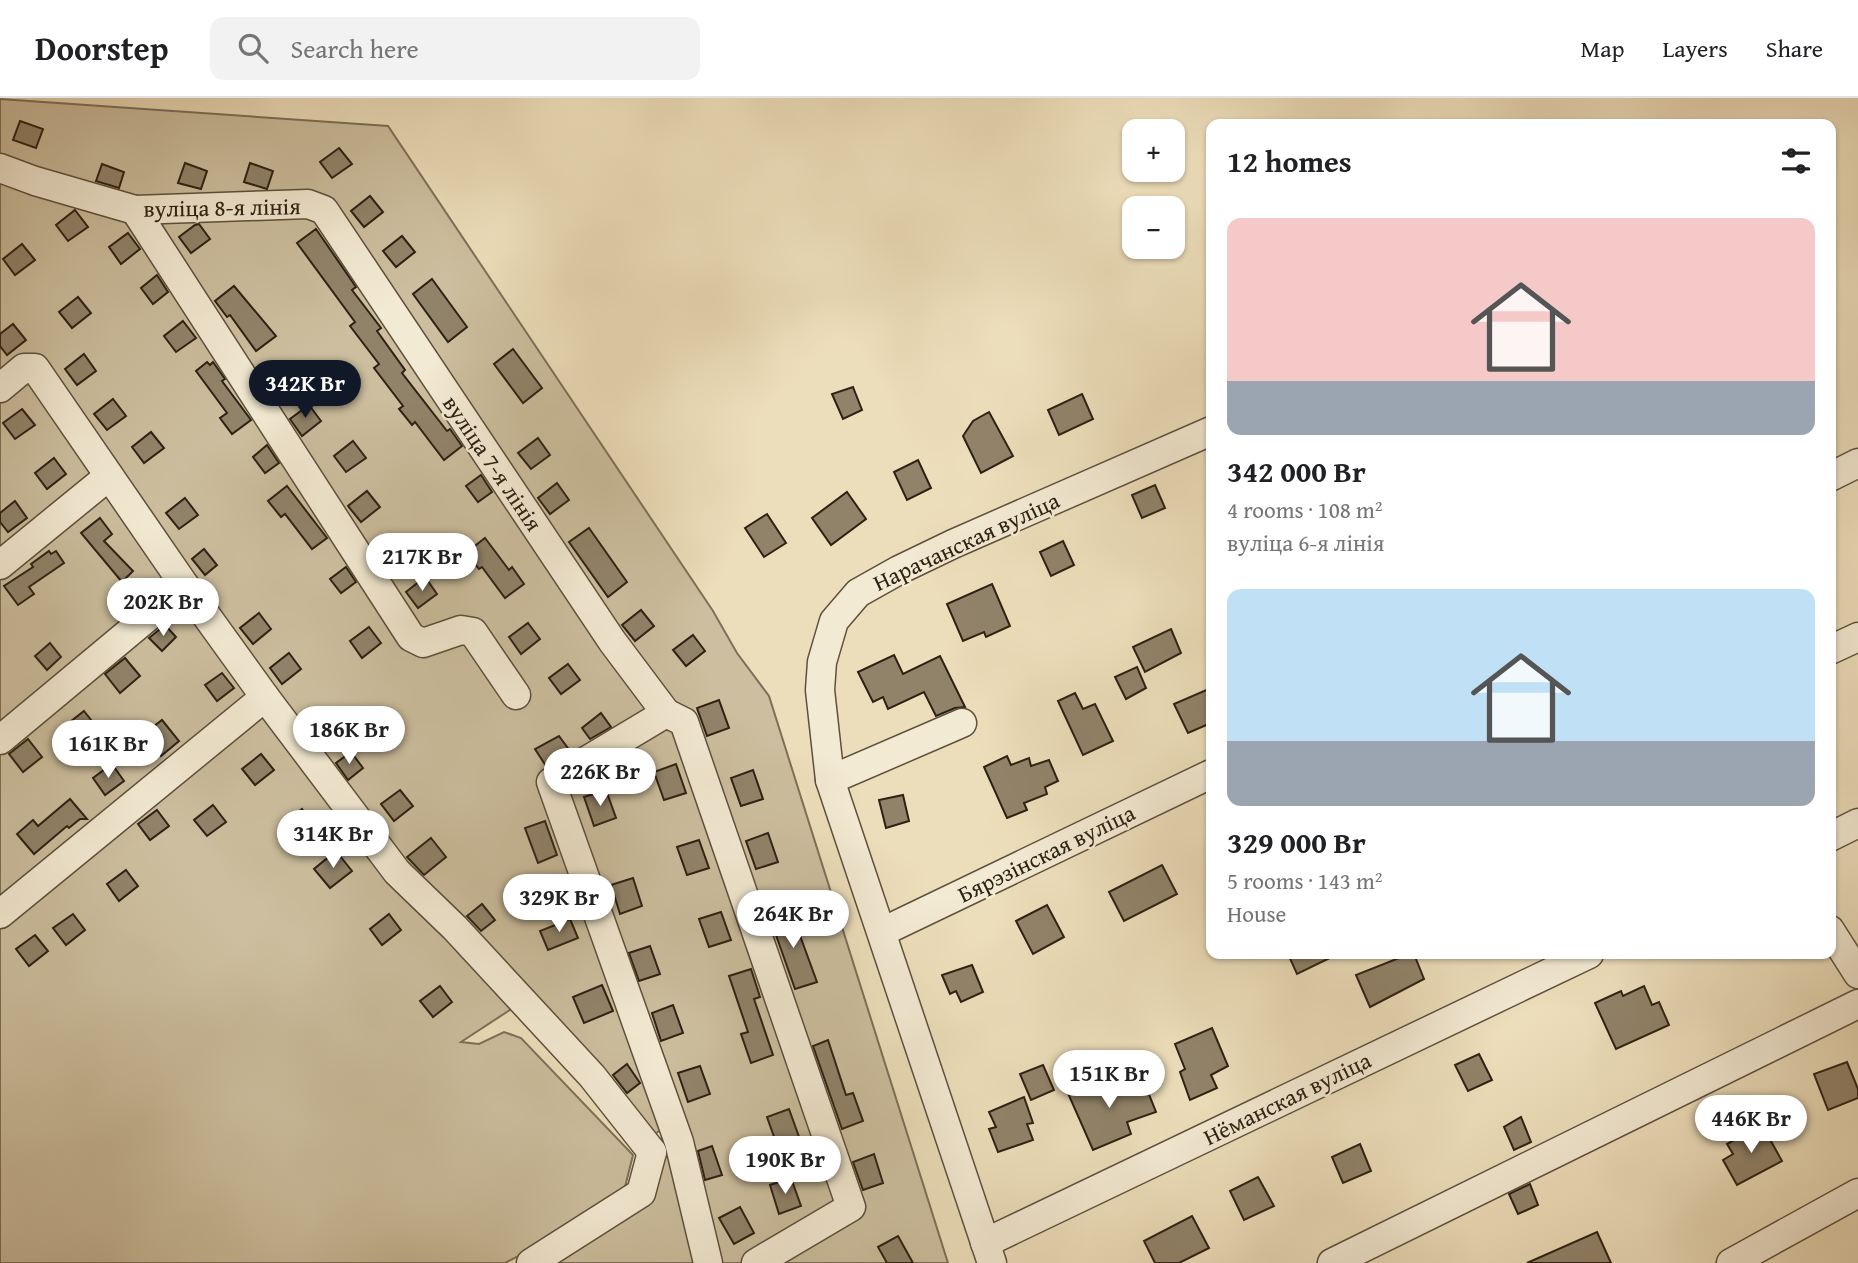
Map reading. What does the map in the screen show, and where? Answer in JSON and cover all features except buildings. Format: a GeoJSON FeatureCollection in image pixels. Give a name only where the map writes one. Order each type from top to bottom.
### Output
{"type":"FeatureCollection","features":[{"type":"Feature","properties":{"kind":"street","name":"вуліца 8-я лінія"},"geometry":{"type":"LineString","coordinates":[[0,168],[135,210],[308,204],[324,210]]}},
{"type":"Feature","properties":{"kind":"street"},"geometry":{"type":"LineString","coordinates":[[135,210],[411,638],[424,643],[461,630],[473,632],[516,695]]}},
{"type":"Feature","properties":{"kind":"street","name":"вуліца 7-я лінія"},"geometry":{"type":"LineString","coordinates":[[324,210],[612,641],[666,713],[684,722],[851,1207],[756,1263]]}},
{"type":"Feature","properties":{"kind":"street"},"geometry":{"type":"LineString","coordinates":[[0,388],[24,368],[35,368],[264,697],[397,872],[455,928],[592,1076],[652,1152]]}},
{"type":"Feature","properties":{"kind":"street","name":"Нарачанская вуліца"},"geometry":{"type":"LineString","coordinates":[[988,1253],[830,780],[820,690],[822,662],[834,621],[858,593],[953,544],[1206,432]]}},
{"type":"Feature","properties":{"kind":"street"},"geometry":{"type":"LineString","coordinates":[[1836,474],[1858,463]]}},
{"type":"Feature","properties":{"kind":"street"},"geometry":{"type":"LineString","coordinates":[[0,565],[109,476]]}},
{"type":"Feature","properties":{"kind":"street"},"geometry":{"type":"LineString","coordinates":[[0,740],[185,586]]}},
{"type":"Feature","properties":{"kind":"street"},"geometry":{"type":"LineString","coordinates":[[1836,647],[1858,637]]}},
{"type":"Feature","properties":{"kind":"street"},"geometry":{"type":"LineString","coordinates":[[0,914],[264,697]]}},
{"type":"Feature","properties":{"kind":"street"},"geometry":{"type":"LineString","coordinates":[[666,713],[551,782],[680,1142],[708,1263]]}},
{"type":"Feature","properties":{"kind":"street"},"geometry":{"type":"LineString","coordinates":[[830,780],[962,723]]}},
{"type":"Feature","properties":{"kind":"street","name":"Бярэзінская вуліца"},"geometry":{"type":"LineString","coordinates":[[882,932],[1206,776]]}},
{"type":"Feature","properties":{"kind":"street"},"geometry":{"type":"LineString","coordinates":[[1836,834],[1858,823]]}},
{"type":"Feature","properties":{"kind":"street"},"geometry":{"type":"LineString","coordinates":[[1836,939],[1858,974]]}},
{"type":"Feature","properties":{"kind":"street","name":"Нёманская вуліца"},"geometry":{"type":"LineString","coordinates":[[988,1253],[1579,959]]}},
{"type":"Feature","properties":{"kind":"street"},"geometry":{"type":"LineString","coordinates":[[1332,1263],[1858,1004]]}},
{"type":"Feature","properties":{"kind":"street"},"geometry":{"type":"LineString","coordinates":[[652,1152],[680,1142]]}},
{"type":"Feature","properties":{"kind":"street"},"geometry":{"type":"LineString","coordinates":[[531,1263],[641,1193],[652,1152]]}},
{"type":"Feature","properties":{"kind":"street"},"geometry":{"type":"LineString","coordinates":[[1731,1263],[1858,1193]]}},
{"type":"Feature","properties":{"kind":"shaded area"},"geometry":{"type":"Polygon","coordinates":[[[0,99],[388,126],[713,611],[737,653],[769,696],[948,1263],[544,1263],[644,1200],[665,1126],[654,1135],[516,1006],[461,1042],[479,1044],[504,1032],[521,1038],[633,1155],[621,1203],[505,1263],[0,1263],[0,99]]]}}]}
